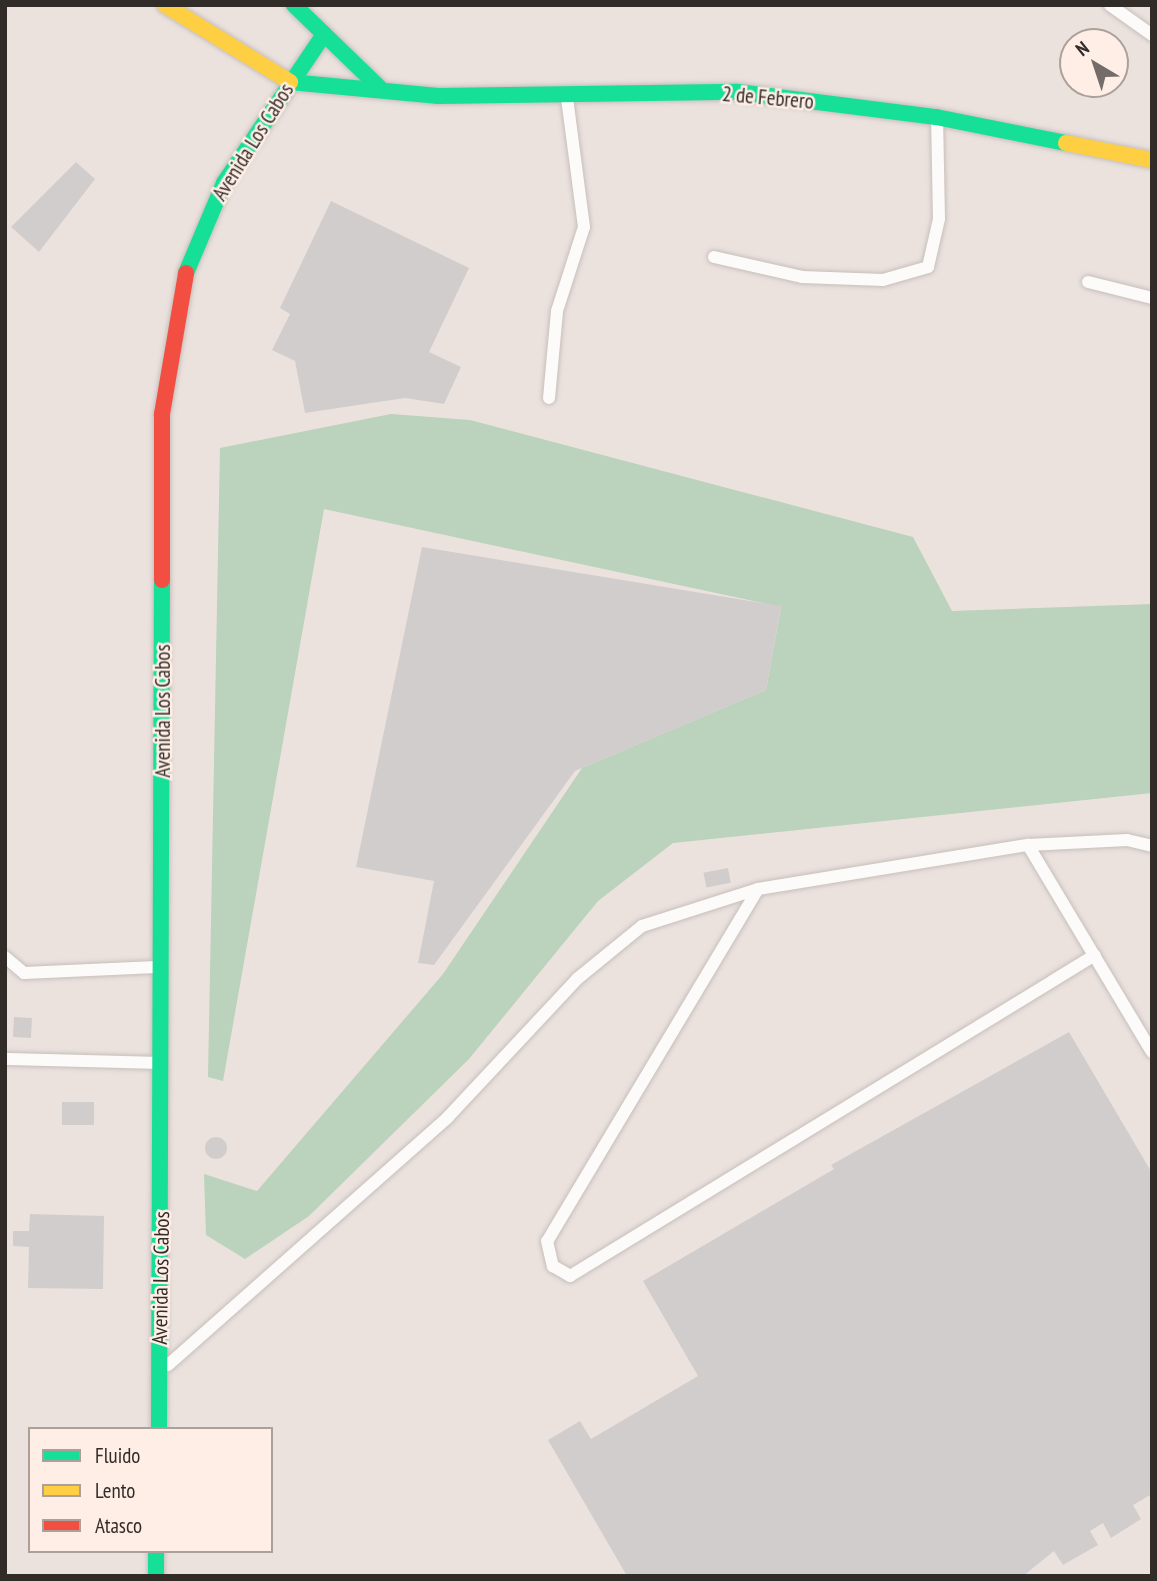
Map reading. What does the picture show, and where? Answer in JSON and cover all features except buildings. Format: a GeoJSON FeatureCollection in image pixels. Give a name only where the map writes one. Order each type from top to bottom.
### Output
{"type":"FeatureCollection","features":[{"type":"Feature","properties":{"kind":"main road"},"geometry":{"type":"LineString","coordinates":[[165,5],[290,82]]}},
{"type":"Feature","properties":{"kind":"main road"},"geometry":{"type":"LineString","coordinates":[[294,5],[380,88]]}},
{"type":"Feature","properties":{"kind":"main road","name":"Avenida Los Cabos"},"geometry":{"type":"LineString","coordinates":[[159,1427],[163,1064],[162,414],[179,294],[199,237],[224,184],[324,34]]}},
{"type":"Feature","properties":{"kind":"main road","name":"2 de Febrero"},"geometry":{"type":"LineString","coordinates":[[290,82],[380,88],[438,96],[567,97],[738,92],[936,117],[1152,160]]}},
{"type":"Feature","properties":{"kind":"main road"},"geometry":{"type":"LineString","coordinates":[[156,1553],[156,1576]]}},
{"type":"Feature","properties":{"kind":"lane"},"geometry":{"type":"LineString","coordinates":[[1110,5],[1152,35]]}},
{"type":"Feature","properties":{"kind":"lane"},"geometry":{"type":"LineString","coordinates":[[549,398],[556,311],[584,227],[567,97]]}},
{"type":"Feature","properties":{"kind":"lane"},"geometry":{"type":"LineString","coordinates":[[714,257],[802,277],[883,279],[928,267],[939,219],[936,117]]}},
{"type":"Feature","properties":{"kind":"lane"},"geometry":{"type":"LineString","coordinates":[[1088,282],[1152,298]]}},
{"type":"Feature","properties":{"kind":"lane"},"geometry":{"type":"LineString","coordinates":[[160,1373],[448,1117],[613,944],[642,926],[758,889],[1028,845],[1127,840],[1152,846]]}},
{"type":"Feature","properties":{"kind":"lane"},"geometry":{"type":"LineString","coordinates":[[1028,845],[1152,1052]]}},
{"type":"Feature","properties":{"kind":"lane"},"geometry":{"type":"LineString","coordinates":[[758,889],[547,1241],[553,1266],[570,1276],[1095,955]]}},
{"type":"Feature","properties":{"kind":"lane"},"geometry":{"type":"LineString","coordinates":[[5,957],[24,973],[163,967]]}},
{"type":"Feature","properties":{"kind":"lane"},"geometry":{"type":"LineString","coordinates":[[5,1059],[163,1064]]}},
{"type":"Feature","properties":{"kind":"green space"},"geometry":{"type":"Polygon","coordinates":[[[391,414],[470,420],[913,537],[952,611],[1152,604],[1152,793],[673,843],[598,901],[469,1059],[309,1216],[245,1259],[206,1235],[204,1174],[257,1191],[443,974],[582,768],[766,690],[781,607],[324,509],[223,1081],[208,1077],[220,448],[391,414]]]}},
{"type":"Feature","properties":{"kind":"traffic: fast"},"geometry":{"type":"LineString","coordinates":[[186,273],[224,183],[324,34],[294,5]]}},
{"type":"Feature","properties":{"kind":"traffic: fast"},"geometry":{"type":"LineString","coordinates":[[324,34],[380,88]]}},
{"type":"Feature","properties":{"kind":"traffic: fast"},"geometry":{"type":"LineString","coordinates":[[290,82],[438,96],[738,92],[936,117],[1066,143]]}},
{"type":"Feature","properties":{"kind":"traffic: fast"},"geometry":{"type":"LineString","coordinates":[[159,1427],[162,580]]}},
{"type":"Feature","properties":{"kind":"traffic: fast"},"geometry":{"type":"LineString","coordinates":[[156,1553],[156,1576]]}},
{"type":"Feature","properties":{"kind":"traffic: slow"},"geometry":{"type":"LineString","coordinates":[[165,5],[290,82]]}},
{"type":"Feature","properties":{"kind":"traffic: slow"},"geometry":{"type":"LineString","coordinates":[[1066,143],[1152,160]]}},
{"type":"Feature","properties":{"kind":"traffic: jam"},"geometry":{"type":"LineString","coordinates":[[162,580],[162,414],[186,273]]}}]}
